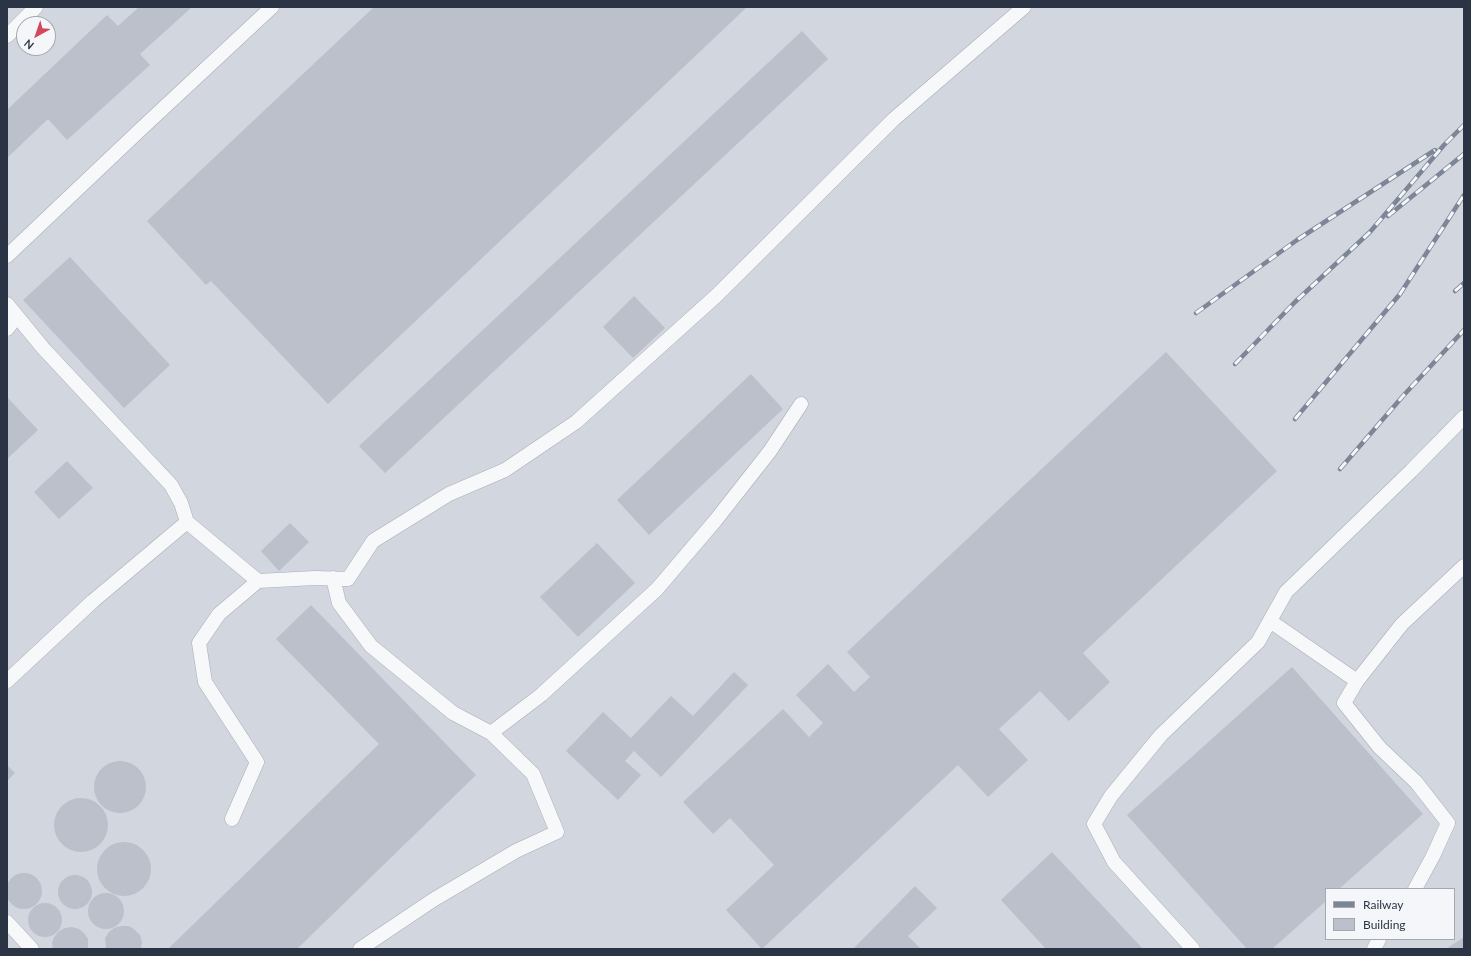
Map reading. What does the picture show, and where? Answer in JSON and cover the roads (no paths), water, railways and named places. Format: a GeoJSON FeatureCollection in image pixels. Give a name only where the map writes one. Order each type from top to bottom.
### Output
{"type":"FeatureCollection","features":[{"type":"Feature","properties":{"kind":"lane"},"geometry":{"type":"LineString","coordinates":[[7,36],[36,7]]}},
{"type":"Feature","properties":{"kind":"lane"},"geometry":{"type":"LineString","coordinates":[[7,256],[272,7]]}},
{"type":"Feature","properties":{"kind":"lane"},"geometry":{"type":"LineString","coordinates":[[232,819],[257,762],[205,682],[199,643],[219,614],[258,581],[315,578],[348,579],[373,542],[449,494],[505,470],[576,422],[716,296],[894,119],[1024,7]]}},
{"type":"Feature","properties":{"kind":"lane"},"geometry":{"type":"LineString","coordinates":[[7,304],[43,348],[171,485],[187,522],[258,581]]}},
{"type":"Feature","properties":{"kind":"lane"},"geometry":{"type":"LineString","coordinates":[[7,329],[17,316]]}},
{"type":"Feature","properties":{"kind":"lane"},"geometry":{"type":"LineString","coordinates":[[491,733],[541,695],[657,589],[715,521],[770,451],[801,404]]}},
{"type":"Feature","properties":{"kind":"lane"},"geometry":{"type":"LineString","coordinates":[[1193,949],[1114,862],[1094,824],[1111,796],[1161,735],[1258,642],[1286,592],[1411,471],[1464,416]]}},
{"type":"Feature","properties":{"kind":"lane"},"geometry":{"type":"LineString","coordinates":[[7,681],[93,601],[187,522]]}},
{"type":"Feature","properties":{"kind":"lane"},"geometry":{"type":"LineString","coordinates":[[1416,888],[1433,856],[1448,823],[1416,782],[1380,748],[1344,703],[1357,682],[1402,624],[1464,566]]}},
{"type":"Feature","properties":{"kind":"lane"},"geometry":{"type":"LineString","coordinates":[[334,578],[339,603],[371,646],[453,713],[491,733],[533,774],[557,832],[516,851],[433,900],[360,949]]}},
{"type":"Feature","properties":{"kind":"lane"},"geometry":{"type":"LineString","coordinates":[[1270,621],[1357,682]]}},
{"type":"Feature","properties":{"kind":"lane"},"geometry":{"type":"LineString","coordinates":[[7,922],[32,949]]}},
{"type":"Feature","properties":{"kind":"lane"},"geometry":{"type":"LineString","coordinates":[[1374,949],[1379,940]]}},
{"type":"Feature","properties":{"kind":"railway"},"geometry":{"type":"LineString","coordinates":[[1235,364],[1295,302],[1370,232],[1444,145],[1464,125]]}},
{"type":"Feature","properties":{"kind":"railway"},"geometry":{"type":"LineString","coordinates":[[1196,313],[1297,240],[1435,150]]}},
{"type":"Feature","properties":{"kind":"railway"},"geometry":{"type":"LineString","coordinates":[[1388,216],[1464,154]]}},
{"type":"Feature","properties":{"kind":"railway"},"geometry":{"type":"LineString","coordinates":[[1295,419],[1400,294],[1464,195]]}},
{"type":"Feature","properties":{"kind":"railway"},"geometry":{"type":"LineString","coordinates":[[1455,291],[1464,283]]}},
{"type":"Feature","properties":{"kind":"railway"},"geometry":{"type":"LineString","coordinates":[[1340,469],[1403,396],[1464,330]]}}]}
